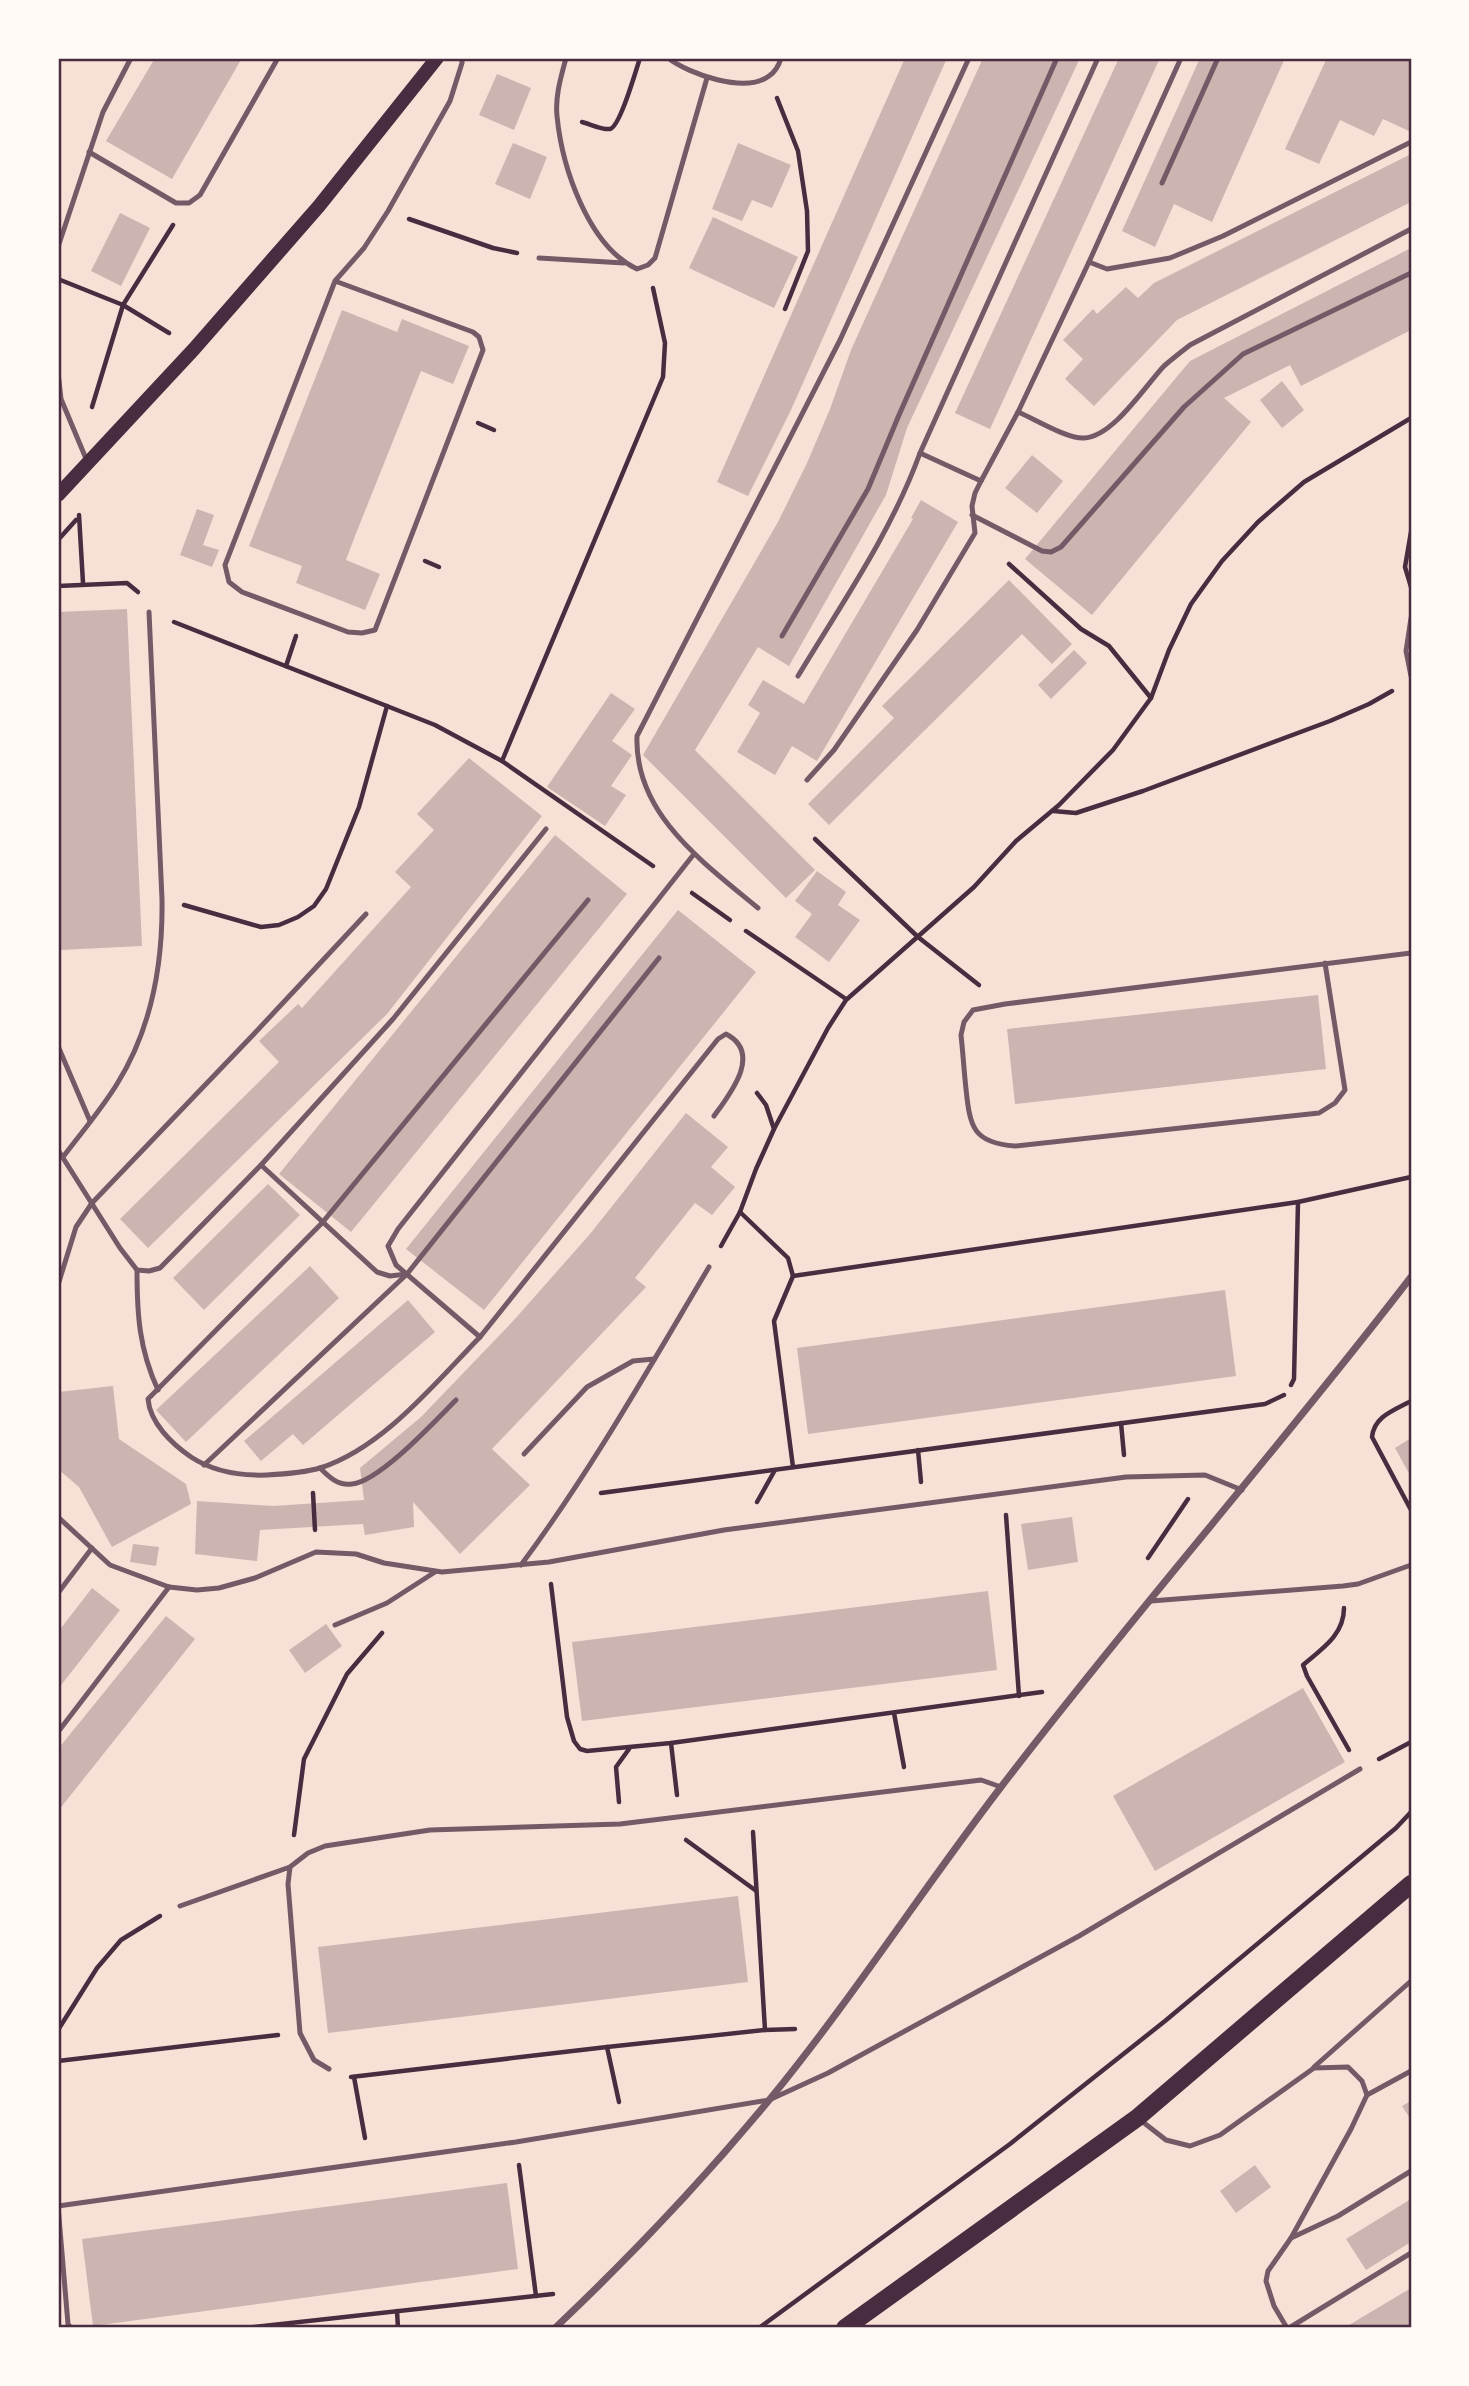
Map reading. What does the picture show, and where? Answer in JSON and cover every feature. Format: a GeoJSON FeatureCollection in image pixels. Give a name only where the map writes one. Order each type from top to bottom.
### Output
{"type":"FeatureCollection","features":[{"type":"Feature","properties":{"kind":"main road"},"geometry":{"type":"LineString","coordinates":[[58,495],[194,349],[319,206],[437,58]]}},
{"type":"Feature","properties":{"kind":"main road"},"geometry":{"type":"LineString","coordinates":[[845,2328],[1136,2118],[1411,1884]]}},
{"type":"Feature","properties":{"kind":"street"},"geometry":{"type":"LineString","coordinates":[[555,2328],[656,2230],[769,2100],[824,2030],[1001,1787],[1329,1384],[1411,1277]]}},
{"type":"Feature","properties":{"kind":"lane"},"geometry":{"type":"LineString","coordinates":[[58,247],[103,112],[131,58]]}},
{"type":"Feature","properties":{"kind":"lane"},"geometry":{"type":"LineString","coordinates":[[89,152],[176,203],[189,203],[200,195],[278,58]]}},
{"type":"Feature","properties":{"kind":"lane"},"geometry":{"type":"LineString","coordinates":[[335,281],[473,332],[479,337],[483,350],[375,630],[362,634],[348,632],[242,592],[229,582],[225,565],[335,281],[364,248],[388,211],[450,101],[462,58]]}},
{"type":"Feature","properties":{"kind":"lane"},"geometry":{"type":"LineString","coordinates":[[566,58],[558,87],[556,115],[570,180],[593,224],[624,263]]}},
{"type":"Feature","properties":{"kind":"lane"},"geometry":{"type":"LineString","coordinates":[[668,58],[708,78],[747,83],[768,78],[778,67],[781,58]]}},
{"type":"Feature","properties":{"kind":"lane"},"geometry":{"type":"LineString","coordinates":[[758,908],[694,855],[665,821],[646,790],[639,769],[637,737],[840,341],[969,58]]}},
{"type":"Feature","properties":{"kind":"lane"},"geometry":{"type":"LineString","coordinates":[[782,636],[868,489],[1057,58]]}},
{"type":"Feature","properties":{"kind":"lane"},"geometry":{"type":"LineString","coordinates":[[798,676],[906,491],[920,453],[1098,58]]}},
{"type":"Feature","properties":{"kind":"lane"},"geometry":{"type":"LineString","coordinates":[[807,780],[834,750],[917,630],[975,533],[972,515],[975,493],[1018,412],[1181,58]]}},
{"type":"Feature","properties":{"kind":"lane"},"geometry":{"type":"LineString","coordinates":[[1162,183],[1218,58]]}},
{"type":"Feature","properties":{"kind":"lane"},"geometry":{"type":"LineString","coordinates":[[540,258],[624,263],[637,269],[648,265],[655,258],[708,78]]}},
{"type":"Feature","properties":{"kind":"lane"},"geometry":{"type":"LineString","coordinates":[[1088,262],[1107,269],[1170,258],[1223,236],[1411,142]]}},
{"type":"Feature","properties":{"kind":"lane"},"geometry":{"type":"LineString","coordinates":[[1018,412],[1073,436],[1083,439],[1096,436],[1112,425],[1165,366],[1190,345],[1411,229]]}},
{"type":"Feature","properties":{"kind":"lane"},"geometry":{"type":"LineString","coordinates":[[972,515],[1042,551],[1060,547],[1184,407],[1243,354],[1411,273]]}},
{"type":"Feature","properties":{"kind":"lane"},"geometry":{"type":"LineString","coordinates":[[58,372],[61,399],[88,464]]}},
{"type":"Feature","properties":{"kind":"lane"},"geometry":{"type":"LineString","coordinates":[[920,453],[981,481]]}},
{"type":"Feature","properties":{"kind":"lane"},"geometry":{"type":"LineString","coordinates":[[63,1157],[118,1084],[138,1042],[157,987],[163,940],[149,612]]}},
{"type":"Feature","properties":{"kind":"lane"},"geometry":{"type":"LineString","coordinates":[[1411,618],[1406,651],[1411,676]]}},
{"type":"Feature","properties":{"kind":"lane"},"geometry":{"type":"LineString","coordinates":[[137,1270],[160,1268],[261,1165],[393,1019],[546,829]]}},
{"type":"Feature","properties":{"kind":"lane"},"geometry":{"type":"LineString","coordinates":[[480,1337],[396,1265],[388,1246],[398,1229],[694,855]]}},
{"type":"Feature","properties":{"kind":"lane"},"geometry":{"type":"LineString","coordinates":[[588,900],[322,1223],[148,1399],[149,1411],[177,1447],[204,1465],[243,1476],[288,1474],[320,1468],[340,1460],[376,1438],[480,1337],[718,1039],[726,1034],[734,1038],[740,1046],[743,1062],[733,1090],[715,1116]]}},
{"type":"Feature","properties":{"kind":"lane"},"geometry":{"type":"LineString","coordinates":[[58,1285],[76,1227],[92,1203],[253,1037],[366,914]]}},
{"type":"Feature","properties":{"kind":"lane"},"geometry":{"type":"LineString","coordinates":[[1325,963],[1345,1090],[1335,1103],[1319,1113],[1015,1146],[995,1145],[980,1136],[969,1121],[961,1035],[964,1021],[973,1010],[1005,1004],[1325,963],[1411,953]]}},
{"type":"Feature","properties":{"kind":"lane"},"geometry":{"type":"LineString","coordinates":[[204,1465],[407,1274],[659,958]]}},
{"type":"Feature","properties":{"kind":"lane"},"geometry":{"type":"LineString","coordinates":[[58,1046],[90,1121]]}},
{"type":"Feature","properties":{"kind":"lane"},"geometry":{"type":"LineString","coordinates":[[58,1150],[120,1248],[137,1270],[141,1345],[158,1390]]}},
{"type":"Feature","properties":{"kind":"lane"},"geometry":{"type":"LineString","coordinates":[[261,1165],[377,1272],[390,1276],[407,1274]]}},
{"type":"Feature","properties":{"kind":"lane"},"geometry":{"type":"LineString","coordinates":[[521,1565],[571,1497],[608,1439],[709,1267]]}},
{"type":"Feature","properties":{"kind":"lane"},"geometry":{"type":"LineString","coordinates":[[524,1454],[587,1387],[633,1361],[654,1359]]}},
{"type":"Feature","properties":{"kind":"lane"},"geometry":{"type":"LineString","coordinates":[[320,1468],[337,1483],[351,1485],[369,1480],[419,1438],[456,1400]]}},
{"type":"Feature","properties":{"kind":"lane"},"geometry":{"type":"LineString","coordinates":[[58,1517],[110,1565],[169,1587],[197,1590],[219,1588],[255,1578],[316,1552],[356,1555],[435,1572],[549,1562],[724,1530],[1126,1477],[1205,1475],[1242,1490]]}},
{"type":"Feature","properties":{"kind":"lane"},"geometry":{"type":"LineString","coordinates":[[58,1592],[92,1548]]}},
{"type":"Feature","properties":{"kind":"lane"},"geometry":{"type":"LineString","coordinates":[[1151,1601],[1343,1587],[1411,1565]]}},
{"type":"Feature","properties":{"kind":"lane"},"geometry":{"type":"LineString","coordinates":[[335,1625],[387,1602],[435,1572]]}},
{"type":"Feature","properties":{"kind":"lane"},"geometry":{"type":"LineString","coordinates":[[58,1732],[169,1587]]}},
{"type":"Feature","properties":{"kind":"lane"},"geometry":{"type":"LineString","coordinates":[[71,2328],[68,2324],[64,2290],[58,2206],[516,2142],[769,2100],[828,2073],[1079,1936],[1360,1769]]}},
{"type":"Feature","properties":{"kind":"lane"},"geometry":{"type":"LineString","coordinates":[[180,1906],[290,1867],[308,1853],[326,1846],[430,1830],[620,1824],[981,1780],[1001,1787]]}},
{"type":"Feature","properties":{"kind":"lane"},"geometry":{"type":"LineString","coordinates":[[290,1867],[288,1884],[300,2033],[314,2060],[329,2070]]}},
{"type":"Feature","properties":{"kind":"lane"},"geometry":{"type":"LineString","coordinates":[[1136,2118],[1166,2140],[1190,2147],[1220,2135],[1314,2068],[1411,1981]]}},
{"type":"Feature","properties":{"kind":"lane"},"geometry":{"type":"LineString","coordinates":[[1314,2068],[1348,2067],[1362,2081],[1367,2095]]}},
{"type":"Feature","properties":{"kind":"lane"},"geometry":{"type":"LineString","coordinates":[[1411,2071],[1367,2095],[1292,2238],[1268,2272],[1266,2281],[1274,2306],[1288,2328],[1411,2253]]}},
{"type":"Feature","properties":{"kind":"lane"},"geometry":{"type":"LineString","coordinates":[[1292,2238],[1338,2216],[1411,2171]]}},
{"type":"Feature","properties":{"kind":"path"},"geometry":{"type":"LineString","coordinates":[[556,115],[609,130],[614,127],[640,58]]}},
{"type":"Feature","properties":{"kind":"path"},"geometry":{"type":"LineString","coordinates":[[768,78],[798,151],[807,211],[808,251],[785,309]]}},
{"type":"Feature","properties":{"kind":"path"},"geometry":{"type":"LineString","coordinates":[[80,444],[122,305],[159,244],[189,203]]}},
{"type":"Feature","properties":{"kind":"path"},"geometry":{"type":"LineString","coordinates":[[388,211],[448,233]]}},
{"type":"Feature","properties":{"kind":"path"},"geometry":{"type":"LineString","coordinates":[[183,626],[435,725],[502,761],[663,377],[665,344],[648,265]]}},
{"type":"Feature","properties":{"kind":"path"},"geometry":{"type":"LineString","coordinates":[[58,279],[122,305],[194,349]]}},
{"type":"Feature","properties":{"kind":"path"},"geometry":{"type":"LineString","coordinates":[[709,1267],[740,1212],[755,1169],[774,1129],[846,1000],[974,887],[1016,841],[1052,811],[1113,750],[1151,698],[1169,650],[1191,604],[1222,561],[1258,522],[1304,482],[1411,418]]}},
{"type":"Feature","properties":{"kind":"path"},"geometry":{"type":"LineString","coordinates":[[80,516],[83,583]]}},
{"type":"Feature","properties":{"kind":"path"},"geometry":{"type":"LineString","coordinates":[[1411,532],[1405,567],[1411,587]]}},
{"type":"Feature","properties":{"kind":"path"},"geometry":{"type":"LineString","coordinates":[[975,533],[1080,629],[1109,646],[1151,698]]}},
{"type":"Feature","properties":{"kind":"path"},"geometry":{"type":"LineString","coordinates":[[58,586],[127,583],[142,596],[149,612]]}},
{"type":"Feature","properties":{"kind":"path"},"geometry":{"type":"LineString","coordinates":[[1052,811],[1076,813],[1143,791],[1349,713],[1401,686]]}},
{"type":"Feature","properties":{"kind":"path"},"geometry":{"type":"LineString","coordinates":[[162,899],[261,926],[279,925],[314,906],[326,889],[359,807],[387,706]]}},
{"type":"Feature","properties":{"kind":"path"},"geometry":{"type":"LineString","coordinates":[[815,839],[918,937],[1005,1004]]}},
{"type":"Feature","properties":{"kind":"path"},"geometry":{"type":"LineString","coordinates":[[820,983],[846,1000]]}},
{"type":"Feature","properties":{"kind":"path"},"geometry":{"type":"LineString","coordinates":[[741,1073],[766,1105],[774,1129]]}},
{"type":"Feature","properties":{"kind":"path"},"geometry":{"type":"LineString","coordinates":[[793,1276],[1298,1202],[1411,1177]]}},
{"type":"Feature","properties":{"kind":"path"},"geometry":{"type":"LineString","coordinates":[[571,1497],[1265,1404],[1285,1395],[1294,1379],[1298,1202]]}},
{"type":"Feature","properties":{"kind":"path"},"geometry":{"type":"LineString","coordinates":[[740,1212],[788,1258],[793,1276],[774,1321],[793,1467]]}},
{"type":"Feature","properties":{"kind":"path"},"geometry":{"type":"LineString","coordinates":[[1411,1401],[1378,1420],[1373,1427],[1372,1437],[1411,1510]]}},
{"type":"Feature","properties":{"kind":"path"},"geometry":{"type":"LineString","coordinates":[[311,1470],[316,1552]]}},
{"type":"Feature","properties":{"kind":"path"},"geometry":{"type":"LineString","coordinates":[[1004,1493],[1019,1696]]}},
{"type":"Feature","properties":{"kind":"path"},"geometry":{"type":"LineString","coordinates":[[549,1562],[567,1717],[574,1741],[580,1749],[587,1751],[671,1743],[1081,1687]]}},
{"type":"Feature","properties":{"kind":"path"},"geometry":{"type":"LineString","coordinates":[[1343,1587],[1344,1620],[1335,1637],[1303,1665],[1347,1746]]}},
{"type":"Feature","properties":{"kind":"path"},"geometry":{"type":"LineString","coordinates":[[290,1867],[304,1759],[347,1674],[382,1633]]}},
{"type":"Feature","properties":{"kind":"path"},"geometry":{"type":"LineString","coordinates":[[894,1713],[909,1789]]}},
{"type":"Feature","properties":{"kind":"path"},"geometry":{"type":"LineString","coordinates":[[1360,1769],[1411,1742]]}},
{"type":"Feature","properties":{"kind":"path"},"geometry":{"type":"LineString","coordinates":[[671,1743],[679,1817]]}},
{"type":"Feature","properties":{"kind":"path"},"geometry":{"type":"LineString","coordinates":[[620,1824],[616,1767],[630,1748]]}},
{"type":"Feature","properties":{"kind":"path"},"geometry":{"type":"LineString","coordinates":[[329,2070],[354,2077],[765,2030],[751,1808]]}},
{"type":"Feature","properties":{"kind":"path"},"geometry":{"type":"LineString","coordinates":[[759,2328],[1020,2136],[1185,2004],[1396,1828],[1411,1812]]}},
{"type":"Feature","properties":{"kind":"path"},"geometry":{"type":"LineString","coordinates":[[657,1819],[756,1891]]}},
{"type":"Feature","properties":{"kind":"path"},"geometry":{"type":"LineString","coordinates":[[58,2030],[97,1968],[121,1940],[180,1906]]}},
{"type":"Feature","properties":{"kind":"path"},"geometry":{"type":"LineString","coordinates":[[58,2061],[300,2033]]}},
{"type":"Feature","properties":{"kind":"path"},"geometry":{"type":"LineString","coordinates":[[607,2046],[623,2123]]}},
{"type":"Feature","properties":{"kind":"path"},"geometry":{"type":"LineString","coordinates":[[354,2077],[370,2163]]}},
{"type":"Feature","properties":{"kind":"path"},"geometry":{"type":"LineString","coordinates":[[516,2142],[536,2296]]}},
{"type":"Feature","properties":{"kind":"path"},"geometry":{"type":"LineString","coordinates":[[245,2328],[302,2325],[397,2311],[596,2290]]}},
{"type":"Feature","properties":{"kind":"path"},"geometry":{"type":"LineString","coordinates":[[397,2311],[398,2328]]}},
{"type":"Feature","properties":{"kind":"building"},"geometry":{"type":"Polygon","coordinates":[[[155,58],[242,58],[172,179],[106,141],[155,58]]]}},
{"type":"Feature","properties":{"kind":"building"},"geometry":{"type":"Polygon","coordinates":[[[905,58],[947,58],[791,410],[748,496],[717,482],[905,58]]]}},
{"type":"Feature","properties":{"kind":"building"},"geometry":{"type":"Polygon","coordinates":[[[983,58],[1080,58],[907,428],[886,495],[789,666],[758,647],[695,750],[815,870],[786,898],[643,755],[778,522],[807,463],[851,350],[983,58]]]}},
{"type":"Feature","properties":{"kind":"building"},"geometry":{"type":"Polygon","coordinates":[[[1119,58],[1160,58],[990,429],[955,413],[1119,58]]]}},
{"type":"Feature","properties":{"kind":"building"},"geometry":{"type":"Polygon","coordinates":[[[1200,58],[1285,58],[1212,222],[1174,204],[1155,247],[1122,231],[1200,58]]]}},
{"type":"Feature","properties":{"kind":"building"},"geometry":{"type":"Polygon","coordinates":[[[1321,58],[1411,58],[1411,132],[1383,119],[1374,136],[1340,120],[1319,164],[1285,149],[1326,60],[1321,58]]]}},
{"type":"Feature","properties":{"kind":"building"},"geometry":{"type":"Polygon","coordinates":[[[497,74],[531,88],[514,130],[479,115],[497,74]]]}},
{"type":"Feature","properties":{"kind":"building"},"geometry":{"type":"Polygon","coordinates":[[[513,143],[547,157],[530,199],[495,184],[513,143]]]}},
{"type":"Feature","properties":{"kind":"building"},"geometry":{"type":"Polygon","coordinates":[[[738,143],[791,165],[772,208],[752,200],[742,221],[712,209],[738,143]]]}},
{"type":"Feature","properties":{"kind":"building"},"geometry":{"type":"Polygon","coordinates":[[[1411,154],[1411,202],[1177,320],[1094,406],[1065,379],[1083,359],[1063,340],[1093,309],[1097,314],[1126,287],[1138,298],[1154,283],[1411,154]]]}},
{"type":"Feature","properties":{"kind":"building"},"geometry":{"type":"Polygon","coordinates":[[[120,213],[150,228],[121,286],[91,271],[120,213]]]}},
{"type":"Feature","properties":{"kind":"building"},"geometry":{"type":"Polygon","coordinates":[[[713,217],[798,257],[774,308],[689,268],[713,217]]]}},
{"type":"Feature","properties":{"kind":"building"},"geometry":{"type":"Polygon","coordinates":[[[1411,248],[1411,330],[1301,386],[1290,365],[1224,398],[1251,422],[1092,615],[1025,559],[1190,361],[1411,248]]]}},
{"type":"Feature","properties":{"kind":"building"},"geometry":{"type":"Polygon","coordinates":[[[342,310],[397,332],[402,319],[469,346],[453,384],[421,371],[355,536],[346,560],[380,574],[365,610],[296,583],[302,566],[249,546],[342,310]]]}},
{"type":"Feature","properties":{"kind":"building"},"geometry":{"type":"Polygon","coordinates":[[[1282,381],[1304,410],[1282,428],[1260,400],[1282,381]]]}},
{"type":"Feature","properties":{"kind":"building"},"geometry":{"type":"Polygon","coordinates":[[[1032,455],[1063,481],[1037,513],[1005,488],[1032,455]]]}},
{"type":"Feature","properties":{"kind":"building"},"geometry":{"type":"Polygon","coordinates":[[[921,500],[958,522],[817,761],[792,746],[775,775],[737,752],[760,713],[748,705],[763,680],[804,704],[913,519],[911,518],[921,500]]]}},
{"type":"Feature","properties":{"kind":"building"},"geometry":{"type":"Polygon","coordinates":[[[197,509],[214,515],[203,545],[219,550],[212,567],[180,555],[197,509]]]}},
{"type":"Feature","properties":{"kind":"building"},"geometry":{"type":"Polygon","coordinates":[[[1009,580],[1072,644],[1052,664],[1022,634],[829,825],[808,804],[894,718],[882,706],[1009,580]]]}},
{"type":"Feature","properties":{"kind":"building"},"geometry":{"type":"Polygon","coordinates":[[[127,609],[142,946],[61,950],[58,877],[58,612],[127,609]]]}},
{"type":"Feature","properties":{"kind":"building"},"geometry":{"type":"Polygon","coordinates":[[[1074,650],[1087,663],[1051,699],[1038,685],[1074,650]]]}},
{"type":"Feature","properties":{"kind":"building"},"geometry":{"type":"Polygon","coordinates":[[[611,693],[635,709],[612,741],[632,755],[611,786],[626,795],[605,826],[547,787],[611,693]]]}},
{"type":"Feature","properties":{"kind":"building"},"geometry":{"type":"Polygon","coordinates":[[[469,758],[542,816],[387,1014],[148,1248],[120,1219],[279,1062],[259,1041],[298,1004],[302,1008],[411,887],[395,872],[434,830],[417,814],[469,758]]]}},
{"type":"Feature","properties":{"kind":"building"},"geometry":{"type":"Polygon","coordinates":[[[555,835],[627,894],[351,1232],[279,1174],[555,835]]]}},
{"type":"Feature","properties":{"kind":"building"},"geometry":{"type":"Polygon","coordinates":[[[817,871],[846,892],[838,905],[860,920],[829,962],[795,937],[812,914],[795,901],[817,871]]]}},
{"type":"Feature","properties":{"kind":"building"},"geometry":{"type":"Polygon","coordinates":[[[678,910],[756,972],[484,1310],[406,1249],[678,910]]]}},
{"type":"Feature","properties":{"kind":"building"},"geometry":{"type":"Polygon","coordinates":[[[1318,995],[1326,1069],[1015,1104],[1007,1029],[1318,995]]]}},
{"type":"Feature","properties":{"kind":"building"},"geometry":{"type":"Polygon","coordinates":[[[686,1113],[728,1147],[711,1167],[735,1187],[712,1215],[695,1203],[635,1278],[646,1287],[492,1449],[530,1485],[460,1554],[413,1502],[414,1527],[365,1535],[363,1524],[260,1530],[257,1561],[195,1554],[197,1501],[273,1506],[364,1500],[360,1468],[421,1417],[514,1320],[590,1234],[686,1113]]]}},
{"type":"Feature","properties":{"kind":"building"},"geometry":{"type":"Polygon","coordinates":[[[268,1184],[300,1215],[204,1310],[173,1278],[268,1184]]]}},
{"type":"Feature","properties":{"kind":"building"},"geometry":{"type":"Polygon","coordinates":[[[310,1266],[339,1298],[186,1442],[156,1410],[310,1266]]]}},
{"type":"Feature","properties":{"kind":"building"},"geometry":{"type":"Polygon","coordinates":[[[1225,1290],[1236,1376],[808,1434],[797,1348],[1225,1290]]]}},
{"type":"Feature","properties":{"kind":"building"},"geometry":{"type":"Polygon","coordinates":[[[408,1300],[435,1332],[303,1445],[293,1434],[261,1461],[244,1441],[408,1300]]]}},
{"type":"Feature","properties":{"kind":"building"},"geometry":{"type":"Polygon","coordinates":[[[113,1386],[119,1439],[186,1484],[191,1504],[112,1547],[79,1487],[58,1469],[58,1392],[113,1386]]]}},
{"type":"Feature","properties":{"kind":"building"},"geometry":{"type":"Polygon","coordinates":[[[1411,1438],[1411,1477],[1395,1448],[1411,1438]]]}},
{"type":"Feature","properties":{"kind":"building"},"geometry":{"type":"Polygon","coordinates":[[[1072,1517],[1078,1562],[1028,1570],[1021,1524],[1072,1517]]]}},
{"type":"Feature","properties":{"kind":"building"},"geometry":{"type":"Polygon","coordinates":[[[133,1544],[159,1547],[156,1566],[130,1562],[133,1544]]]}},
{"type":"Feature","properties":{"kind":"building"},"geometry":{"type":"Polygon","coordinates":[[[92,1588],[120,1610],[58,1689],[58,1632],[92,1588]]]}},
{"type":"Feature","properties":{"kind":"building"},"geometry":{"type":"Polygon","coordinates":[[[988,1591],[997,1670],[582,1721],[572,1642],[988,1591]]]}},
{"type":"Feature","properties":{"kind":"building"},"geometry":{"type":"Polygon","coordinates":[[[166,1616],[195,1639],[58,1811],[58,1749],[166,1616]]]}},
{"type":"Feature","properties":{"kind":"building"},"geometry":{"type":"Polygon","coordinates":[[[326,1624],[342,1646],[305,1673],[289,1650],[326,1624]]]}},
{"type":"Feature","properties":{"kind":"building"},"geometry":{"type":"Polygon","coordinates":[[[1303,1688],[1345,1762],[1155,1871],[1113,1796],[1303,1688]]]}},
{"type":"Feature","properties":{"kind":"building"},"geometry":{"type":"Polygon","coordinates":[[[738,1896],[748,1982],[328,2033],[318,1947],[738,1896]]]}},
{"type":"Feature","properties":{"kind":"building"},"geometry":{"type":"Polygon","coordinates":[[[1411,2101],[1411,2120],[1402,2106],[1411,2101]]]}},
{"type":"Feature","properties":{"kind":"building"},"geometry":{"type":"Polygon","coordinates":[[[1255,2165],[1271,2187],[1236,2213],[1220,2191],[1255,2165]]]}},
{"type":"Feature","properties":{"kind":"building"},"geometry":{"type":"Polygon","coordinates":[[[507,2183],[518,2269],[93,2326],[82,2239],[507,2183]]]}},
{"type":"Feature","properties":{"kind":"building"},"geometry":{"type":"Polygon","coordinates":[[[1411,2199],[1411,2242],[1366,2270],[1346,2239],[1411,2199]]]}},
{"type":"Feature","properties":{"kind":"building"},"geometry":{"type":"Polygon","coordinates":[[[1411,2288],[1411,2328],[1344,2328],[1411,2288]]]}}]}
